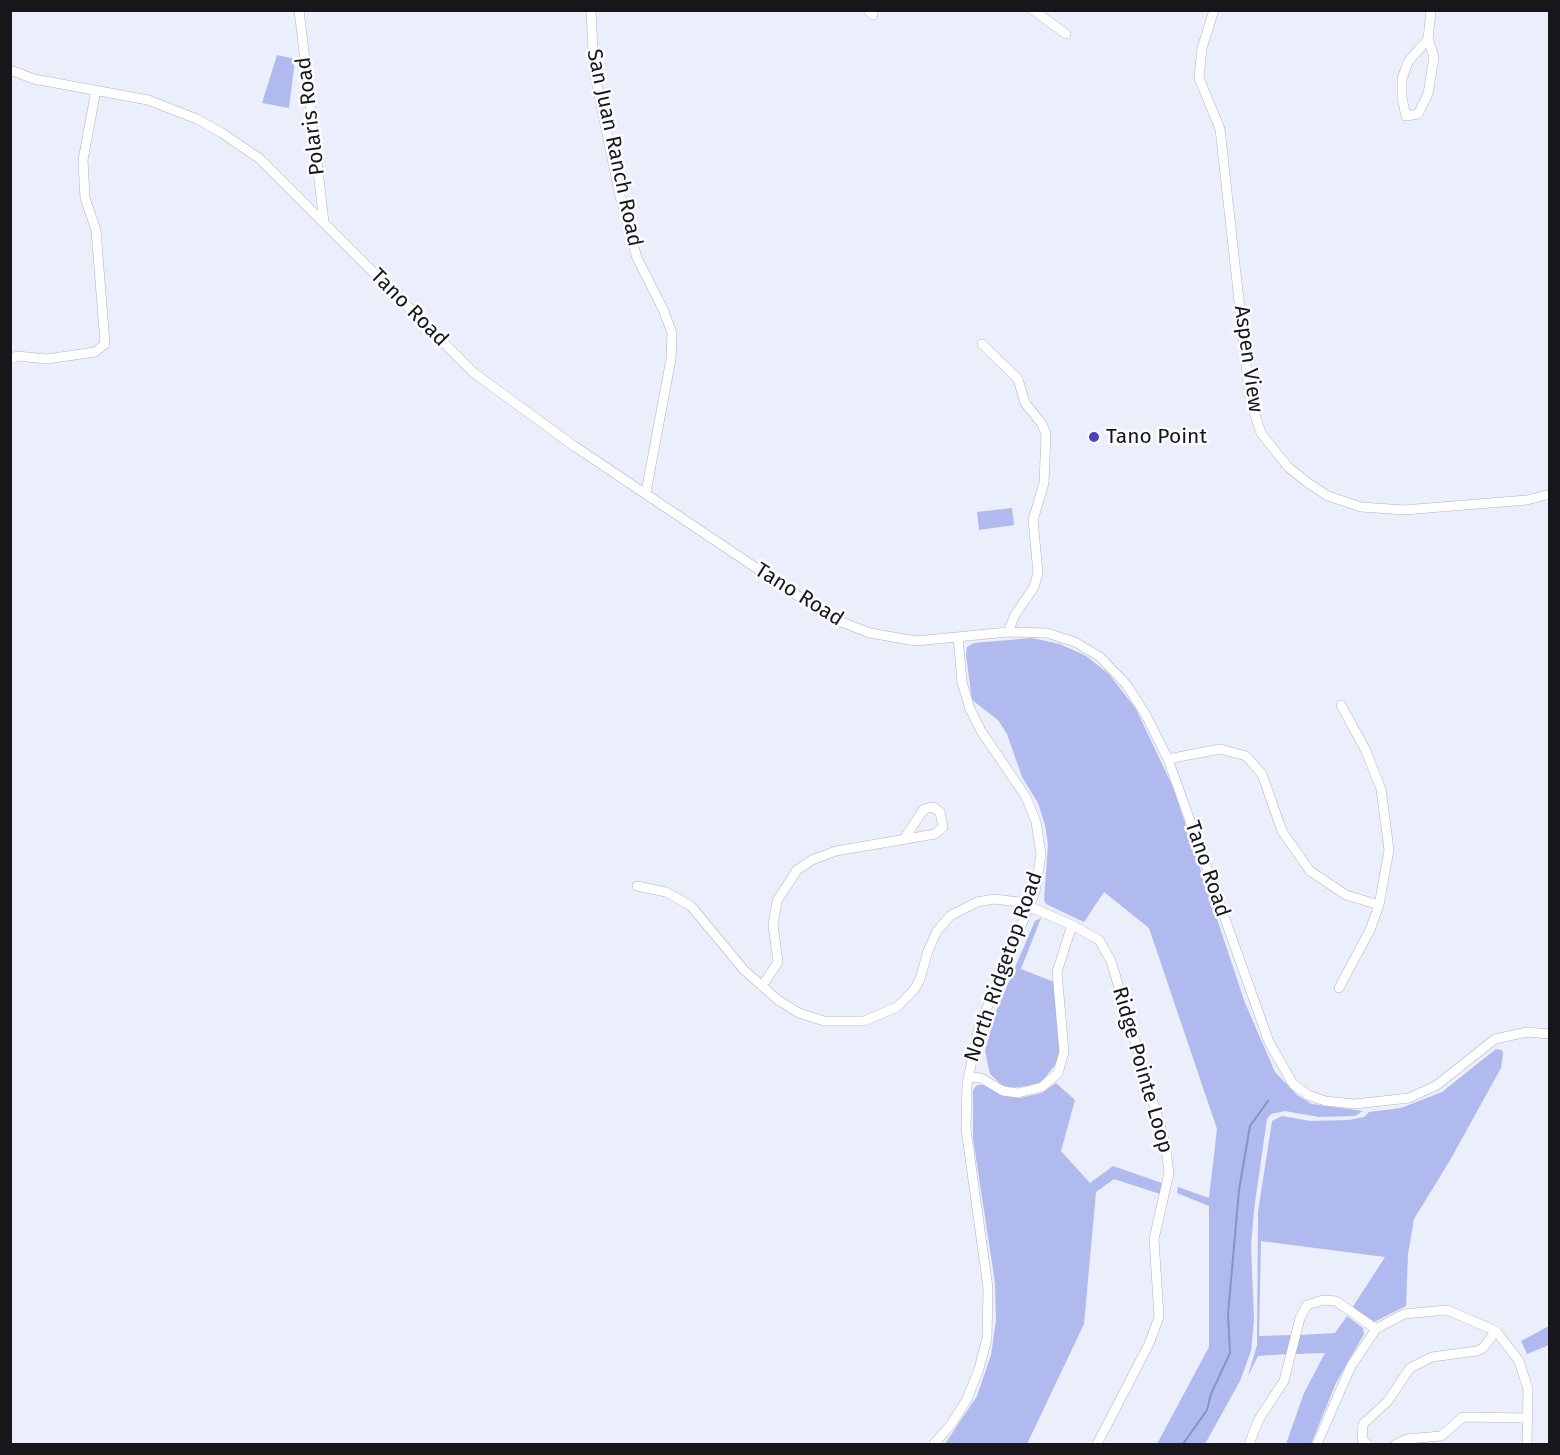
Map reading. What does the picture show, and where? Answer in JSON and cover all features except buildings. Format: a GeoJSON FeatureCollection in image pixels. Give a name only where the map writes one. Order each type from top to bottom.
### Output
{"type":"FeatureCollection","features":[{"type":"Feature","properties":{"kind":"street","name":"Polaris Road"},"geometry":{"type":"LineString","coordinates":[[299,10],[324,222]]}},
{"type":"Feature","properties":{"kind":"street","name":"San Juan Ranch Road"},"geometry":{"type":"LineString","coordinates":[[591,10],[594,71],[623,207],[637,258],[663,309],[672,333],[670,359],[646,492]]}},
{"type":"Feature","properties":{"kind":"street"},"geometry":{"type":"LineString","coordinates":[[1033,10],[1066,34]]}},
{"type":"Feature","properties":{"kind":"street","name":"Aspen View"},"geometry":{"type":"LineString","coordinates":[[1214,10],[1202,48],[1199,78],[1220,129],[1250,399],[1261,433],[1288,467],[1308,483],[1328,496],[1361,507],[1404,510],[1527,500],[1550,494]]}},
{"type":"Feature","properties":{"kind":"street"},"geometry":{"type":"LineString","coordinates":[[1428,39],[1408,62],[1402,79],[1402,98],[1407,117],[1418,114],[1428,94],[1434,57],[1428,39],[1431,10]]}},
{"type":"Feature","properties":{"kind":"street","name":"Tano Road"},"geometry":{"type":"LineString","coordinates":[[10,70],[34,79],[148,100],[197,119],[260,159],[474,373],[574,446],[646,492],[831,618],[870,633],[903,640],[1008,632],[1055,635],[1075,642],[1100,657],[1126,684],[1146,715],[1168,759],[1269,1042],[1282,1070],[1300,1090],[1317,1099],[1335,1103],[1367,1104],[1399,1100],[1420,1094],[1437,1085],[1480,1048],[1503,1036],[1527,1032],[1550,1034]]}},
{"type":"Feature","properties":{"kind":"street"},"geometry":{"type":"LineString","coordinates":[[10,359],[17,356],[47,359],[95,352],[105,344],[96,230],[85,198],[83,160],[96,90]]}},
{"type":"Feature","properties":{"kind":"street"},"geometry":{"type":"LineString","coordinates":[[982,344],[1018,379],[1025,403],[1042,424],[1046,434],[1044,483],[1033,520],[1038,573],[1034,587],[1015,615],[1008,632]]}},
{"type":"Feature","properties":{"kind":"street"},"geometry":{"type":"LineString","coordinates":[[1250,438],[1261,433]]}},
{"type":"Feature","properties":{"kind":"street","name":"North Ridgetop Road"},"geometry":{"type":"LineString","coordinates":[[934,1444],[956,1417],[973,1385],[984,1353],[989,1322],[988,1288],[966,1129],[968,1077],[979,1027],[1030,906],[1040,868],[1041,847],[1036,822],[1026,796],[981,731],[970,709],[962,682],[958,637]]}},
{"type":"Feature","properties":{"kind":"street"},"geometry":{"type":"LineString","coordinates":[[1339,988],[1370,930],[1379,905],[1389,850],[1380,789],[1365,750],[1341,705]]}},
{"type":"Feature","properties":{"kind":"street"},"geometry":{"type":"LineString","coordinates":[[1168,759],[1220,749],[1245,756],[1262,774],[1282,831],[1310,871],[1347,895],[1379,905]]}},
{"type":"Feature","properties":{"kind":"street"},"geometry":{"type":"LineString","coordinates":[[762,986],[778,962],[773,925],[777,901],[797,870],[812,860],[836,851],[939,833],[944,824],[940,812],[933,807],[924,809],[904,839]]}},
{"type":"Feature","properties":{"kind":"street","name":"Ridge Pointe Loop"},"geometry":{"type":"LineString","coordinates":[[637,886],[666,892],[691,906],[744,970],[788,1008],[818,1020],[852,1022],[876,1018],[897,1007],[914,990],[932,940],[950,916],[985,900],[1011,900],[1030,906],[1099,940],[1111,961],[1165,1142],[1169,1173],[1154,1239],[1159,1317],[1149,1344],[1097,1444]]}},
{"type":"Feature","properties":{"kind":"street"},"geometry":{"type":"LineString","coordinates":[[968,1077],[981,1078],[1003,1091],[1018,1093],[1042,1087],[1058,1073],[1064,1052],[1057,972],[1072,925]]}},
{"type":"Feature","properties":{"kind":"street"},"geometry":{"type":"LineString","coordinates":[[1249,1444],[1259,1419],[1284,1381],[1300,1318],[1307,1305],[1323,1300],[1336,1301],[1376,1329]]}},
{"type":"Feature","properties":{"kind":"street"},"geometry":{"type":"LineString","coordinates":[[1317,1444],[1351,1366],[1376,1329],[1404,1314],[1448,1310],[1496,1330],[1519,1361],[1528,1389],[1527,1444]]}},
{"type":"Feature","properties":{"kind":"street"},"geometry":{"type":"LineString","coordinates":[[1367,1444],[1362,1439],[1364,1424],[1388,1401],[1410,1368],[1432,1357],[1477,1351],[1483,1348],[1496,1330]]}},
{"type":"Feature","properties":{"kind":"street"},"geometry":{"type":"LineString","coordinates":[[1396,1444],[1407,1439],[1441,1436],[1463,1417],[1527,1418]]}},
{"type":"Feature","properties":{"kind":"shaded area"},"geometry":{"type":"Polygon","coordinates":[[[277,55],[295,59],[289,108],[262,103],[277,55]]]}},
{"type":"Feature","properties":{"kind":"shaded area"},"geometry":{"type":"Polygon","coordinates":[[[1012,508],[1014,525],[979,530],[977,512],[1012,508]]]}},
{"type":"Feature","properties":{"kind":"shaded area"},"geometry":{"type":"Polygon","coordinates":[[[1032,638],[1060,644],[1086,656],[1109,674],[1136,709],[1173,787],[1245,1003],[1275,1072],[1297,1095],[1312,1104],[1363,1111],[1355,1116],[1319,1117],[1285,1111],[1271,1114],[1267,1119],[1251,1245],[1254,1321],[1251,1351],[1240,1381],[1205,1444],[1157,1444],[1209,1347],[1209,1206],[1177,1193],[1178,1187],[1209,1198],[1217,1129],[1149,928],[1104,892],[1084,922],[1046,904],[1044,900],[1048,845],[1038,803],[1022,777],[1007,734],[998,720],[972,700],[966,655],[967,647],[974,643],[1032,638]]]}},
{"type":"Feature","properties":{"kind":"shaded area"},"geometry":{"type":"Polygon","coordinates":[[[1041,918],[1021,969],[1054,982],[1060,1051],[1056,1064],[1043,1080],[1036,1085],[1011,1088],[1002,1085],[990,1074],[985,1051],[995,1014],[1035,921],[1041,918]]]}},
{"type":"Feature","properties":{"kind":"shaded area"},"geometry":{"type":"Polygon","coordinates":[[[1496,1049],[1502,1050],[1501,1068],[1449,1162],[1414,1219],[1408,1254],[1406,1306],[1374,1322],[1352,1308],[1385,1257],[1261,1241],[1259,1336],[1291,1335],[1288,1354],[1258,1356],[1248,1376],[1257,1345],[1258,1212],[1272,1121],[1282,1116],[1310,1121],[1349,1120],[1364,1117],[1369,1112],[1401,1108],[1442,1092],[1496,1049]]]}},
{"type":"Feature","properties":{"kind":"shaded area"},"geometry":{"type":"Polygon","coordinates":[[[1056,1083],[1075,1100],[1061,1151],[1090,1183],[1113,1166],[1162,1183],[1160,1194],[1114,1179],[1096,1192],[1084,1324],[1027,1444],[945,1444],[977,1396],[991,1355],[996,1320],[995,1283],[973,1138],[973,1090],[977,1085],[986,1085],[1003,1095],[1020,1098],[1042,1093],[1056,1083]]]}},
{"type":"Feature","properties":{"kind":"shaded area"},"geometry":{"type":"Polygon","coordinates":[[[1347,1316],[1363,1328],[1364,1334],[1336,1383],[1311,1444],[1286,1444],[1304,1393],[1325,1353],[1295,1354],[1299,1335],[1335,1333],[1347,1316]]]}},
{"type":"Feature","properties":{"kind":"shaded area"},"geometry":{"type":"Polygon","coordinates":[[[1549,1326],[1549,1345],[1527,1354],[1521,1341],[1549,1326]]]}},
{"type":"Feature","properties":{"kind":"waterway"},"geometry":{"type":"LineString","coordinates":[[1183,1444],[1207,1410],[1211,1394],[1230,1353],[1228,1314],[1239,1190],[1250,1126],[1268,1101]]}},
{"type":"Feature","properties":{"kind":"place","name":"Tano Point"},"geometry":{"type":"Point","coordinates":[1094,437]}}]}
